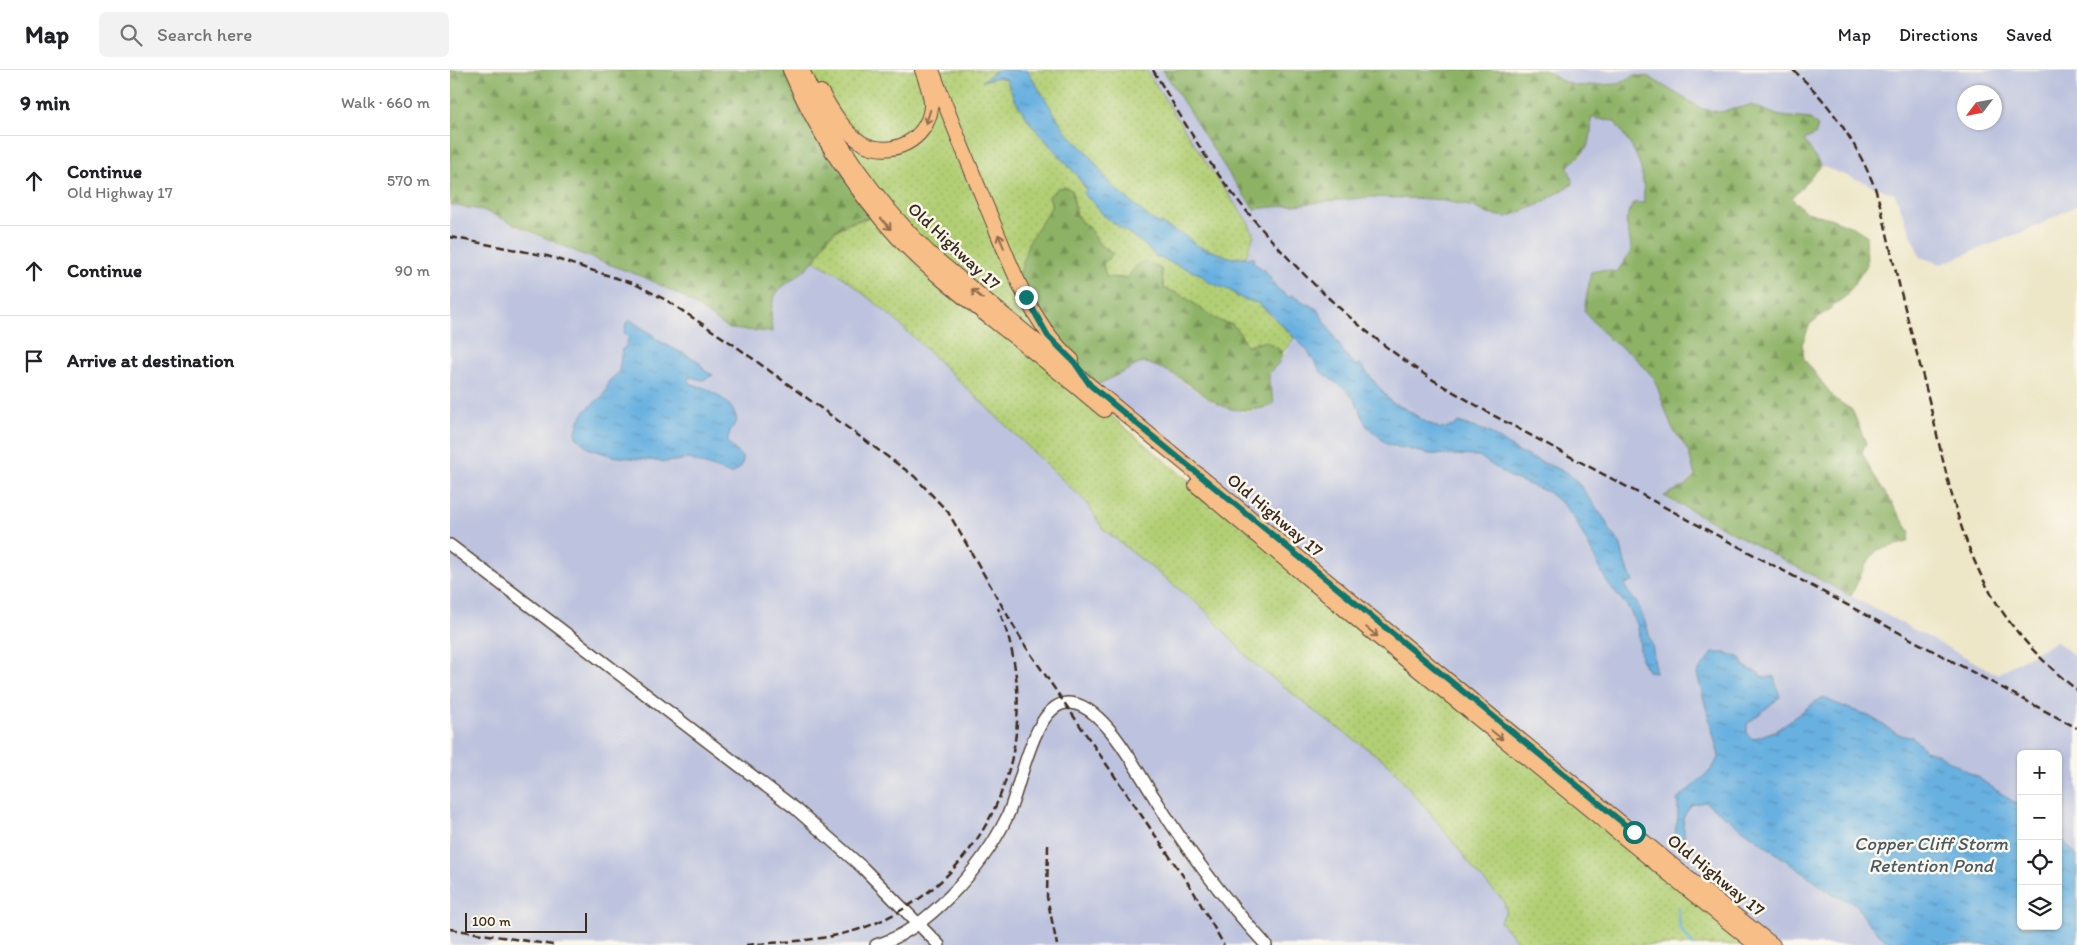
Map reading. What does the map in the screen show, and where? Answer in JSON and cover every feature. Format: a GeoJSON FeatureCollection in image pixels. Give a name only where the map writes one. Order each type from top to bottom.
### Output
{"type":"FeatureCollection","features":[{"type":"Feature","properties":{"kind":"main road"},"geometry":{"type":"LineString","coordinates":[[780,70],[796,99],[810,111]]}},
{"type":"Feature","properties":{"kind":"main road","name":"Old Highway 17"},"geometry":{"type":"LineString","coordinates":[[790,70],[810,111],[836,156],[878,215],[899,239],[942,279],[1106,411],[1339,605],[1756,945]]}},
{"type":"Feature","properties":{"kind":"main road"},"geometry":{"type":"LineString","coordinates":[[804,70],[814,79],[841,123],[855,138],[871,147],[888,149],[911,142],[927,123],[931,104],[922,70]]}},
{"type":"Feature","properties":{"kind":"main road","name":"Old Highway 17"},"geometry":{"type":"LineString","coordinates":[[804,70],[825,118],[854,167],[906,230],[955,276],[1693,882],[1773,945]]}},
{"type":"Feature","properties":{"kind":"main road"},"geometry":{"type":"LineString","coordinates":[[932,70],[957,138],[1026,297],[1048,336],[1075,363],[1090,385]]}},
{"type":"Feature","properties":{"kind":"street"},"geometry":{"type":"LineString","coordinates":[[450,546],[758,778],[841,848],[939,945]]}},
{"type":"Feature","properties":{"kind":"street"},"geometry":{"type":"LineString","coordinates":[[876,945],[906,934],[919,924],[962,882],[994,839],[1012,806],[1032,739],[1040,724],[1047,715],[1066,703],[1080,705],[1096,714],[1123,748],[1179,838],[1265,944]]}},
{"type":"Feature","properties":{"kind":"shaded area"},"geometry":{"type":"Polygon","coordinates":[[[1146,70],[1163,70],[1229,174],[1254,209],[1371,197],[1434,199],[1474,207],[1488,214],[1568,166],[1582,155],[1591,117],[1614,121],[1639,155],[1644,185],[1644,204],[1626,221],[1632,250],[1617,272],[1602,270],[1609,339],[1634,356],[1654,378],[1672,428],[1688,450],[1695,475],[1684,486],[1665,497],[1997,674],[2056,641],[2077,658],[2077,856],[2062,839],[2062,750],[2017,750],[2017,804],[1958,765],[1938,754],[1925,750],[1913,737],[1903,736],[1862,713],[1822,698],[1777,730],[1753,739],[1747,733],[1747,724],[1780,697],[1775,676],[1766,678],[1760,676],[1759,673],[1745,667],[1741,658],[1727,653],[1697,673],[1719,756],[1712,769],[1683,796],[1675,823],[1685,828],[1683,818],[1691,805],[1705,802],[1710,804],[1831,893],[1852,900],[1865,919],[1890,945],[1775,945],[1093,387],[1143,362],[1169,372],[1214,403],[1242,412],[1254,411],[1271,406],[1269,373],[1278,364],[1294,338],[1307,350],[1321,372],[1333,378],[1355,400],[1362,419],[1394,448],[1430,454],[1479,456],[1508,476],[1548,492],[1564,505],[1576,521],[1608,584],[1628,607],[1638,626],[1641,659],[1655,664],[1651,637],[1639,607],[1626,589],[1625,584],[1632,582],[1620,543],[1609,530],[1606,521],[1579,484],[1568,473],[1520,453],[1487,431],[1470,424],[1445,427],[1441,430],[1406,409],[1390,402],[1362,366],[1359,364],[1357,367],[1344,353],[1317,309],[1292,295],[1290,298],[1283,294],[1266,270],[1253,263],[1254,257],[1246,256],[1252,245],[1248,222],[1215,176],[1146,70]]]}},
{"type":"Feature","properties":{"kind":"shaded area"},"geometry":{"type":"Polygon","coordinates":[[[1546,70],[2077,70],[2077,205],[2035,227],[1941,264],[1920,257],[1895,194],[1821,166],[1804,140],[1810,119],[1780,116],[1751,105],[1720,112],[1702,109],[1634,75],[1619,84],[1577,86],[1560,80],[1546,70]]]}},
{"type":"Feature","properties":{"kind":"shaded area"},"geometry":{"type":"Polygon","coordinates":[[[450,205],[483,210],[536,235],[646,278],[682,296],[729,329],[770,315],[770,305],[775,293],[814,261],[843,277],[891,316],[1087,503],[1103,529],[1204,609],[1251,661],[1322,717],[1389,764],[1478,875],[1504,901],[1506,912],[1521,945],[450,945],[450,205]]]}},
{"type":"Feature","properties":{"kind":"green space"},"geometry":{"type":"Polygon","coordinates":[[[450,70],[789,70],[878,215],[837,229],[827,239],[813,262],[780,289],[772,304],[772,332],[729,329],[682,296],[646,278],[579,253],[483,210],[450,205],[450,70]]]}},
{"type":"Feature","properties":{"kind":"green space"},"geometry":{"type":"Polygon","coordinates":[[[803,70],[997,70],[984,81],[998,77],[1006,79],[1015,100],[1032,126],[1076,174],[1103,215],[1145,245],[1155,256],[1202,275],[1232,291],[1236,296],[1258,303],[1294,338],[1283,352],[1256,342],[1247,347],[1241,335],[1232,324],[1215,318],[1183,296],[1164,289],[1161,269],[1145,262],[1138,264],[1127,278],[1106,277],[1103,264],[1108,249],[1100,245],[1088,226],[1082,223],[1076,214],[1072,190],[1051,201],[1051,209],[1037,229],[1059,350],[956,276],[884,204],[803,70]]]}},
{"type":"Feature","properties":{"kind":"green space"},"geometry":{"type":"Polygon","coordinates":[[[1027,70],[1146,70],[1215,176],[1248,222],[1254,235],[1246,256],[1232,258],[1198,246],[1187,237],[1151,219],[1111,185],[1085,150],[1066,132],[1027,70]]]}},
{"type":"Feature","properties":{"kind":"green space"},"geometry":{"type":"Polygon","coordinates":[[[1163,70],[1546,70],[1560,80],[1577,86],[1619,84],[1634,75],[1649,77],[1702,109],[1720,112],[1751,105],[1780,116],[1810,119],[1818,126],[1815,135],[1804,140],[1821,166],[1792,198],[1806,212],[1830,218],[1855,228],[1866,235],[1867,265],[1846,296],[1810,324],[1802,344],[1804,359],[1835,399],[1852,410],[1866,443],[1862,452],[1870,469],[1910,532],[1908,542],[1877,550],[1866,564],[1851,596],[1664,496],[1684,486],[1695,476],[1688,450],[1672,428],[1654,378],[1634,356],[1609,339],[1584,311],[1591,272],[1602,270],[1617,272],[1632,250],[1626,221],[1633,203],[1644,203],[1641,167],[1634,150],[1614,121],[1591,118],[1591,134],[1588,145],[1581,155],[1568,166],[1573,184],[1536,206],[1507,217],[1488,214],[1474,207],[1434,199],[1371,197],[1254,209],[1229,174],[1163,70]]]}},
{"type":"Feature","properties":{"kind":"green space"},"geometry":{"type":"Polygon","coordinates":[[[1064,187],[1072,190],[1076,214],[1082,223],[1088,226],[1100,245],[1113,254],[1103,264],[1106,277],[1127,278],[1138,264],[1145,261],[1161,269],[1164,289],[1183,296],[1215,318],[1232,324],[1241,335],[1247,347],[1265,341],[1283,352],[1278,364],[1269,373],[1269,384],[1274,401],[1271,406],[1253,410],[1238,410],[1226,407],[1169,372],[1143,362],[1093,387],[1087,382],[1018,281],[1028,243],[1052,206],[1049,196],[1058,188],[1064,187]]]}},
{"type":"Feature","properties":{"kind":"green space"},"geometry":{"type":"Polygon","coordinates":[[[878,215],[1098,405],[1250,532],[1755,945],[1521,945],[1500,922],[1506,912],[1504,901],[1478,875],[1389,764],[1322,717],[1251,661],[1204,609],[1103,529],[1087,503],[891,316],[843,277],[814,261],[820,249],[832,234],[846,225],[878,215]]]}},
{"type":"Feature","properties":{"kind":"water"},"geometry":{"type":"Polygon","coordinates":[[[997,70],[1027,70],[1066,132],[1085,150],[1111,185],[1151,219],[1187,237],[1198,246],[1232,258],[1254,257],[1253,263],[1265,270],[1278,289],[1290,298],[1291,295],[1317,309],[1344,353],[1357,367],[1359,363],[1391,402],[1441,429],[1454,426],[1458,422],[1487,431],[1520,453],[1568,473],[1579,484],[1606,521],[1609,530],[1620,543],[1633,582],[1625,584],[1625,587],[1638,604],[1645,622],[1652,647],[1655,672],[1648,671],[1641,659],[1638,626],[1628,607],[1608,584],[1576,521],[1564,505],[1548,492],[1508,476],[1479,456],[1430,454],[1388,445],[1366,425],[1355,400],[1345,389],[1321,372],[1307,350],[1258,303],[1242,299],[1231,291],[1206,281],[1202,275],[1155,256],[1145,245],[1103,215],[1092,200],[1084,195],[1086,189],[1076,174],[1032,125],[1015,100],[1006,79],[998,77],[982,81],[997,70]]]}},
{"type":"Feature","properties":{"kind":"water"},"geometry":{"type":"Polygon","coordinates":[[[630,320],[652,334],[657,340],[698,361],[705,371],[713,375],[703,380],[690,377],[688,380],[692,384],[706,388],[718,396],[730,406],[736,416],[737,421],[730,431],[727,442],[743,458],[740,468],[736,472],[731,474],[689,459],[666,462],[612,456],[588,448],[576,437],[581,417],[604,394],[608,382],[619,372],[622,349],[625,348],[629,337],[624,334],[626,323],[630,320]]]}},
{"type":"Feature","properties":{"kind":"water","name":"Copper Cliff Storm Retention Pond"},"geometry":{"type":"Polygon","coordinates":[[[1713,653],[1727,653],[1741,658],[1745,667],[1759,673],[1760,676],[1766,678],[1774,676],[1780,697],[1747,724],[1747,733],[1753,739],[1777,730],[1822,697],[1868,716],[1899,734],[1913,737],[1925,750],[1938,754],[1977,777],[2017,804],[2017,930],[2062,930],[2062,839],[2077,856],[2077,945],[1890,945],[1865,919],[1856,904],[1831,893],[1705,802],[1691,805],[1683,818],[1685,844],[1676,843],[1677,800],[1712,769],[1719,756],[1697,673],[1713,653]]]}},
{"type":"Feature","properties":{"kind":"waterway"},"geometry":{"type":"LineString","coordinates":[[1678,907],[1680,928],[1693,945]]}},
{"type":"Feature","properties":{"kind":"railway"},"geometry":{"type":"LineString","coordinates":[[1153,70],[1213,167],[1257,223],[1326,296],[1376,339],[1403,359],[1430,378],[1489,413],[2077,728]]}},
{"type":"Feature","properties":{"kind":"railway"},"geometry":{"type":"LineString","coordinates":[[1793,70],[1819,96],[1841,125],[1860,156],[1875,188],[1951,492],[1962,529],[1976,564],[1993,597],[2015,629],[2042,659],[2077,690]]}},
{"type":"Feature","properties":{"kind":"railway"},"geometry":{"type":"LineString","coordinates":[[450,237],[547,256],[635,284],[666,300],[734,345],[914,476],[948,512],[1024,644],[1192,889],[1224,945]]}},
{"type":"Feature","properties":{"kind":"railway"},"geometry":{"type":"LineString","coordinates":[[746,945],[828,937],[876,923],[918,899],[954,868],[982,832],[1002,791],[1014,747],[1018,701],[1012,654],[998,608]]}},
{"type":"Feature","properties":{"kind":"railway"},"geometry":{"type":"LineString","coordinates":[[1048,845],[1047,897],[1057,945]]}},
{"type":"Feature","properties":{"kind":"railway"},"geometry":{"type":"LineString","coordinates":[[450,929],[553,945]]}},
{"type":"Feature","properties":{"kind":"route"},"geometry":{"type":"LineString","coordinates":[[1026,297],[1048,336],[1075,363],[1090,385],[1634,832]]}}]}
